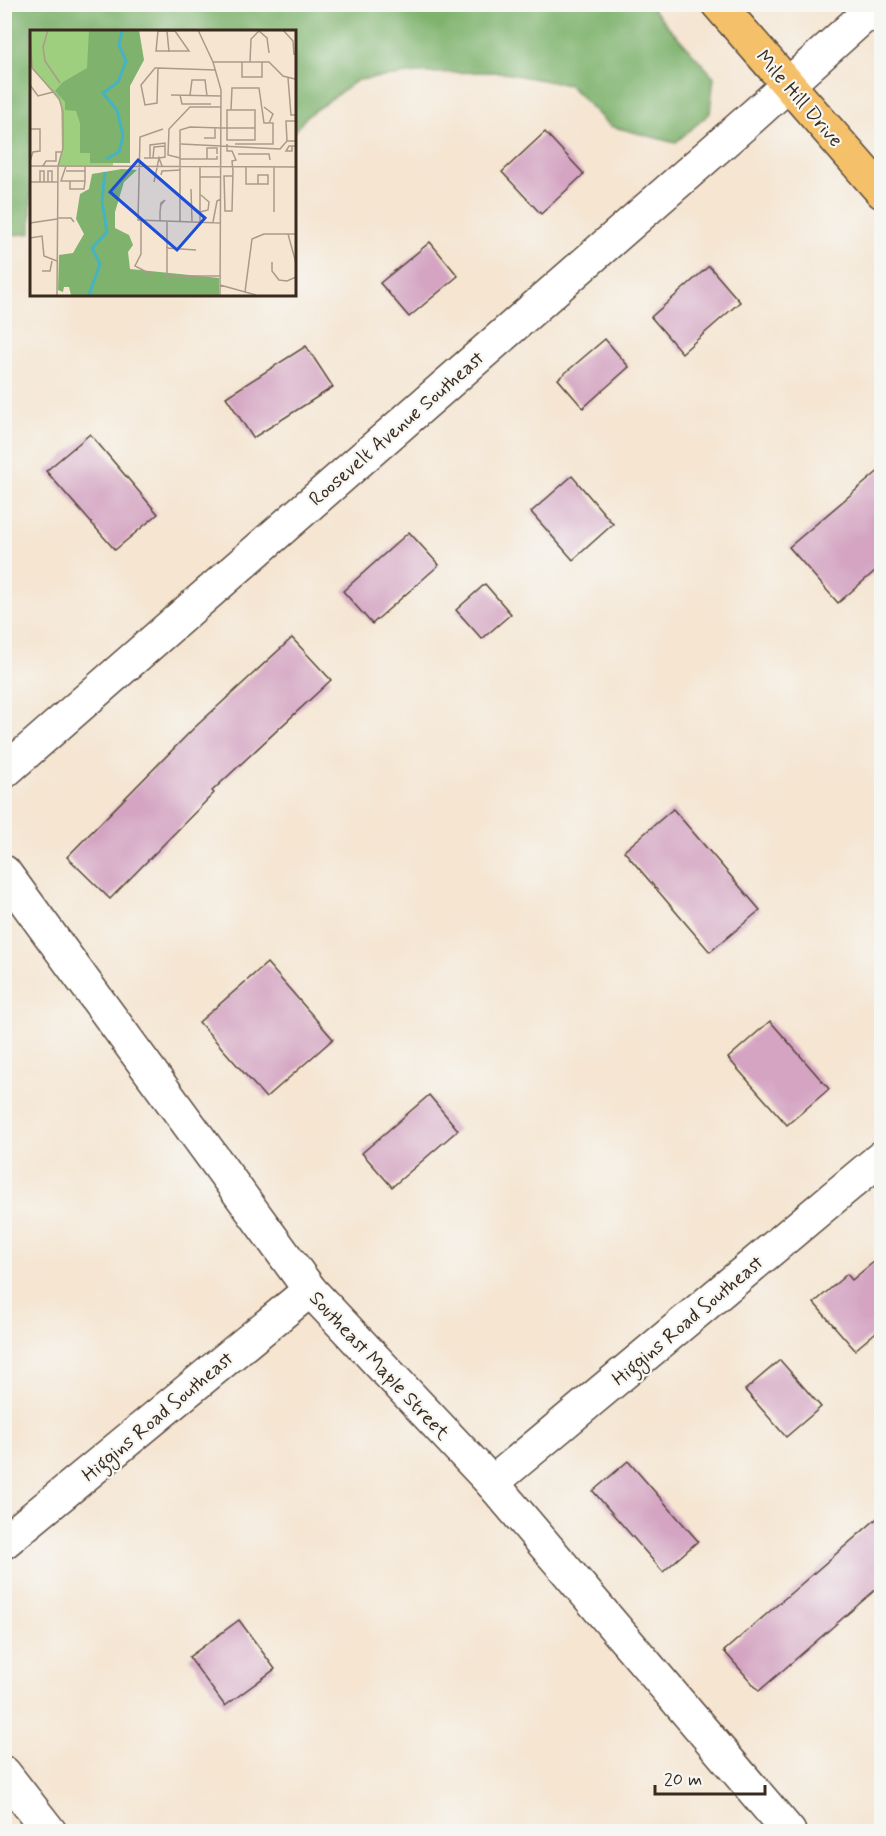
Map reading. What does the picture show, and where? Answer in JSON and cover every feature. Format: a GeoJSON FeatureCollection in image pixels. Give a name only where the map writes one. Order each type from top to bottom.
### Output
{"type":"FeatureCollection","features":[{"type":"Feature","properties":{"kind":"main road","name":"Mile Hill Drive"},"geometry":{"type":"LineString","coordinates":[[718,4],[882,192]]}},
{"type":"Feature","properties":{"kind":"street","name":"Roosevelt Avenue Southeast"},"geometry":{"type":"LineString","coordinates":[[4,772],[863,17],[882,12]]}},
{"type":"Feature","properties":{"kind":"street","name":"Southeast Maple Street"},"geometry":{"type":"LineString","coordinates":[[4,872],[310,1290],[492,1483],[789,1832]]}},
{"type":"Feature","properties":{"kind":"street","name":"Higgins Road Southeast"},"geometry":{"type":"LineString","coordinates":[[492,1483],[882,1157]]}},
{"type":"Feature","properties":{"kind":"street","name":"Higgins Road Southeast"},"geometry":{"type":"LineString","coordinates":[[4,1542],[310,1290]]}},
{"type":"Feature","properties":{"kind":"street"},"geometry":{"type":"LineString","coordinates":[[4,1773],[50,1832]]}},
{"type":"Feature","properties":{"kind":"green space"},"geometry":{"type":"Polygon","coordinates":[[[4,5],[649,5],[714,77],[710,113],[675,143],[610,126],[569,85],[499,72],[417,73],[358,80],[307,116],[296,130],[296,30],[30,30],[30,233],[5,236],[4,5]]]}},
{"type":"Feature","properties":{"kind":"building"},"geometry":{"type":"Polygon","coordinates":[[[545,132],[584,174],[541,214],[502,172],[545,132]]]}},
{"type":"Feature","properties":{"kind":"building"},"geometry":{"type":"Polygon","coordinates":[[[430,242],[458,276],[409,317],[380,283],[430,242]]]}},
{"type":"Feature","properties":{"kind":"building"},"geometry":{"type":"Polygon","coordinates":[[[709,266],[740,302],[682,353],[651,317],[709,266]]]}},
{"type":"Feature","properties":{"kind":"building"},"geometry":{"type":"Polygon","coordinates":[[[605,339],[629,367],[583,408],[558,379],[605,339]]]}},
{"type":"Feature","properties":{"kind":"building"},"geometry":{"type":"Polygon","coordinates":[[[306,346],[333,387],[253,438],[226,397],[306,346]]]}},
{"type":"Feature","properties":{"kind":"building"},"geometry":{"type":"Polygon","coordinates":[[[90,434],[158,514],[115,550],[46,471],[90,434]]]}},
{"type":"Feature","properties":{"kind":"building"},"geometry":{"type":"Polygon","coordinates":[[[882,468],[882,565],[838,603],[789,547],[882,468]]]}},
{"type":"Feature","properties":{"kind":"building"},"geometry":{"type":"Polygon","coordinates":[[[572,476],[613,524],[573,560],[531,512],[572,476]]]}},
{"type":"Feature","properties":{"kind":"building"},"geometry":{"type":"Polygon","coordinates":[[[409,532],[439,565],[372,624],[343,591],[409,532]]]}},
{"type":"Feature","properties":{"kind":"building"},"geometry":{"type":"Polygon","coordinates":[[[485,584],[511,614],[482,639],[456,610],[485,584]]]}},
{"type":"Feature","properties":{"kind":"building"},"geometry":{"type":"Polygon","coordinates":[[[292,638],[331,680],[212,791],[214,793],[110,899],[67,857],[193,729],[292,638]]]}},
{"type":"Feature","properties":{"kind":"building"},"geometry":{"type":"Polygon","coordinates":[[[673,809],[760,910],[710,952],[624,851],[673,809]]]}},
{"type":"Feature","properties":{"kind":"building"},"geometry":{"type":"Polygon","coordinates":[[[267,963],[333,1039],[266,1098],[199,1022],[267,963]]]}},
{"type":"Feature","properties":{"kind":"building"},"geometry":{"type":"Polygon","coordinates":[[[770,1021],[829,1089],[787,1125],[728,1058],[770,1021]]]}},
{"type":"Feature","properties":{"kind":"building"},"geometry":{"type":"Polygon","coordinates":[[[429,1095],[458,1130],[392,1187],[362,1153],[429,1095]]]}},
{"type":"Feature","properties":{"kind":"building"},"geometry":{"type":"Polygon","coordinates":[[[882,1255],[882,1327],[855,1350],[814,1303],[847,1274],[852,1280],[882,1255]]]}},
{"type":"Feature","properties":{"kind":"building"},"geometry":{"type":"Polygon","coordinates":[[[780,1360],[821,1407],[786,1437],[745,1390],[780,1360]]]}},
{"type":"Feature","properties":{"kind":"building"},"geometry":{"type":"Polygon","coordinates":[[[628,1461],[698,1541],[663,1572],[593,1491],[628,1461]]]}},
{"type":"Feature","properties":{"kind":"building"},"geometry":{"type":"Polygon","coordinates":[[[882,1514],[882,1584],[759,1691],[724,1651],[882,1514]]]}},
{"type":"Feature","properties":{"kind":"building"},"geometry":{"type":"Polygon","coordinates":[[[239,1620],[275,1669],[225,1706],[189,1657],[239,1620]]]}}]}
